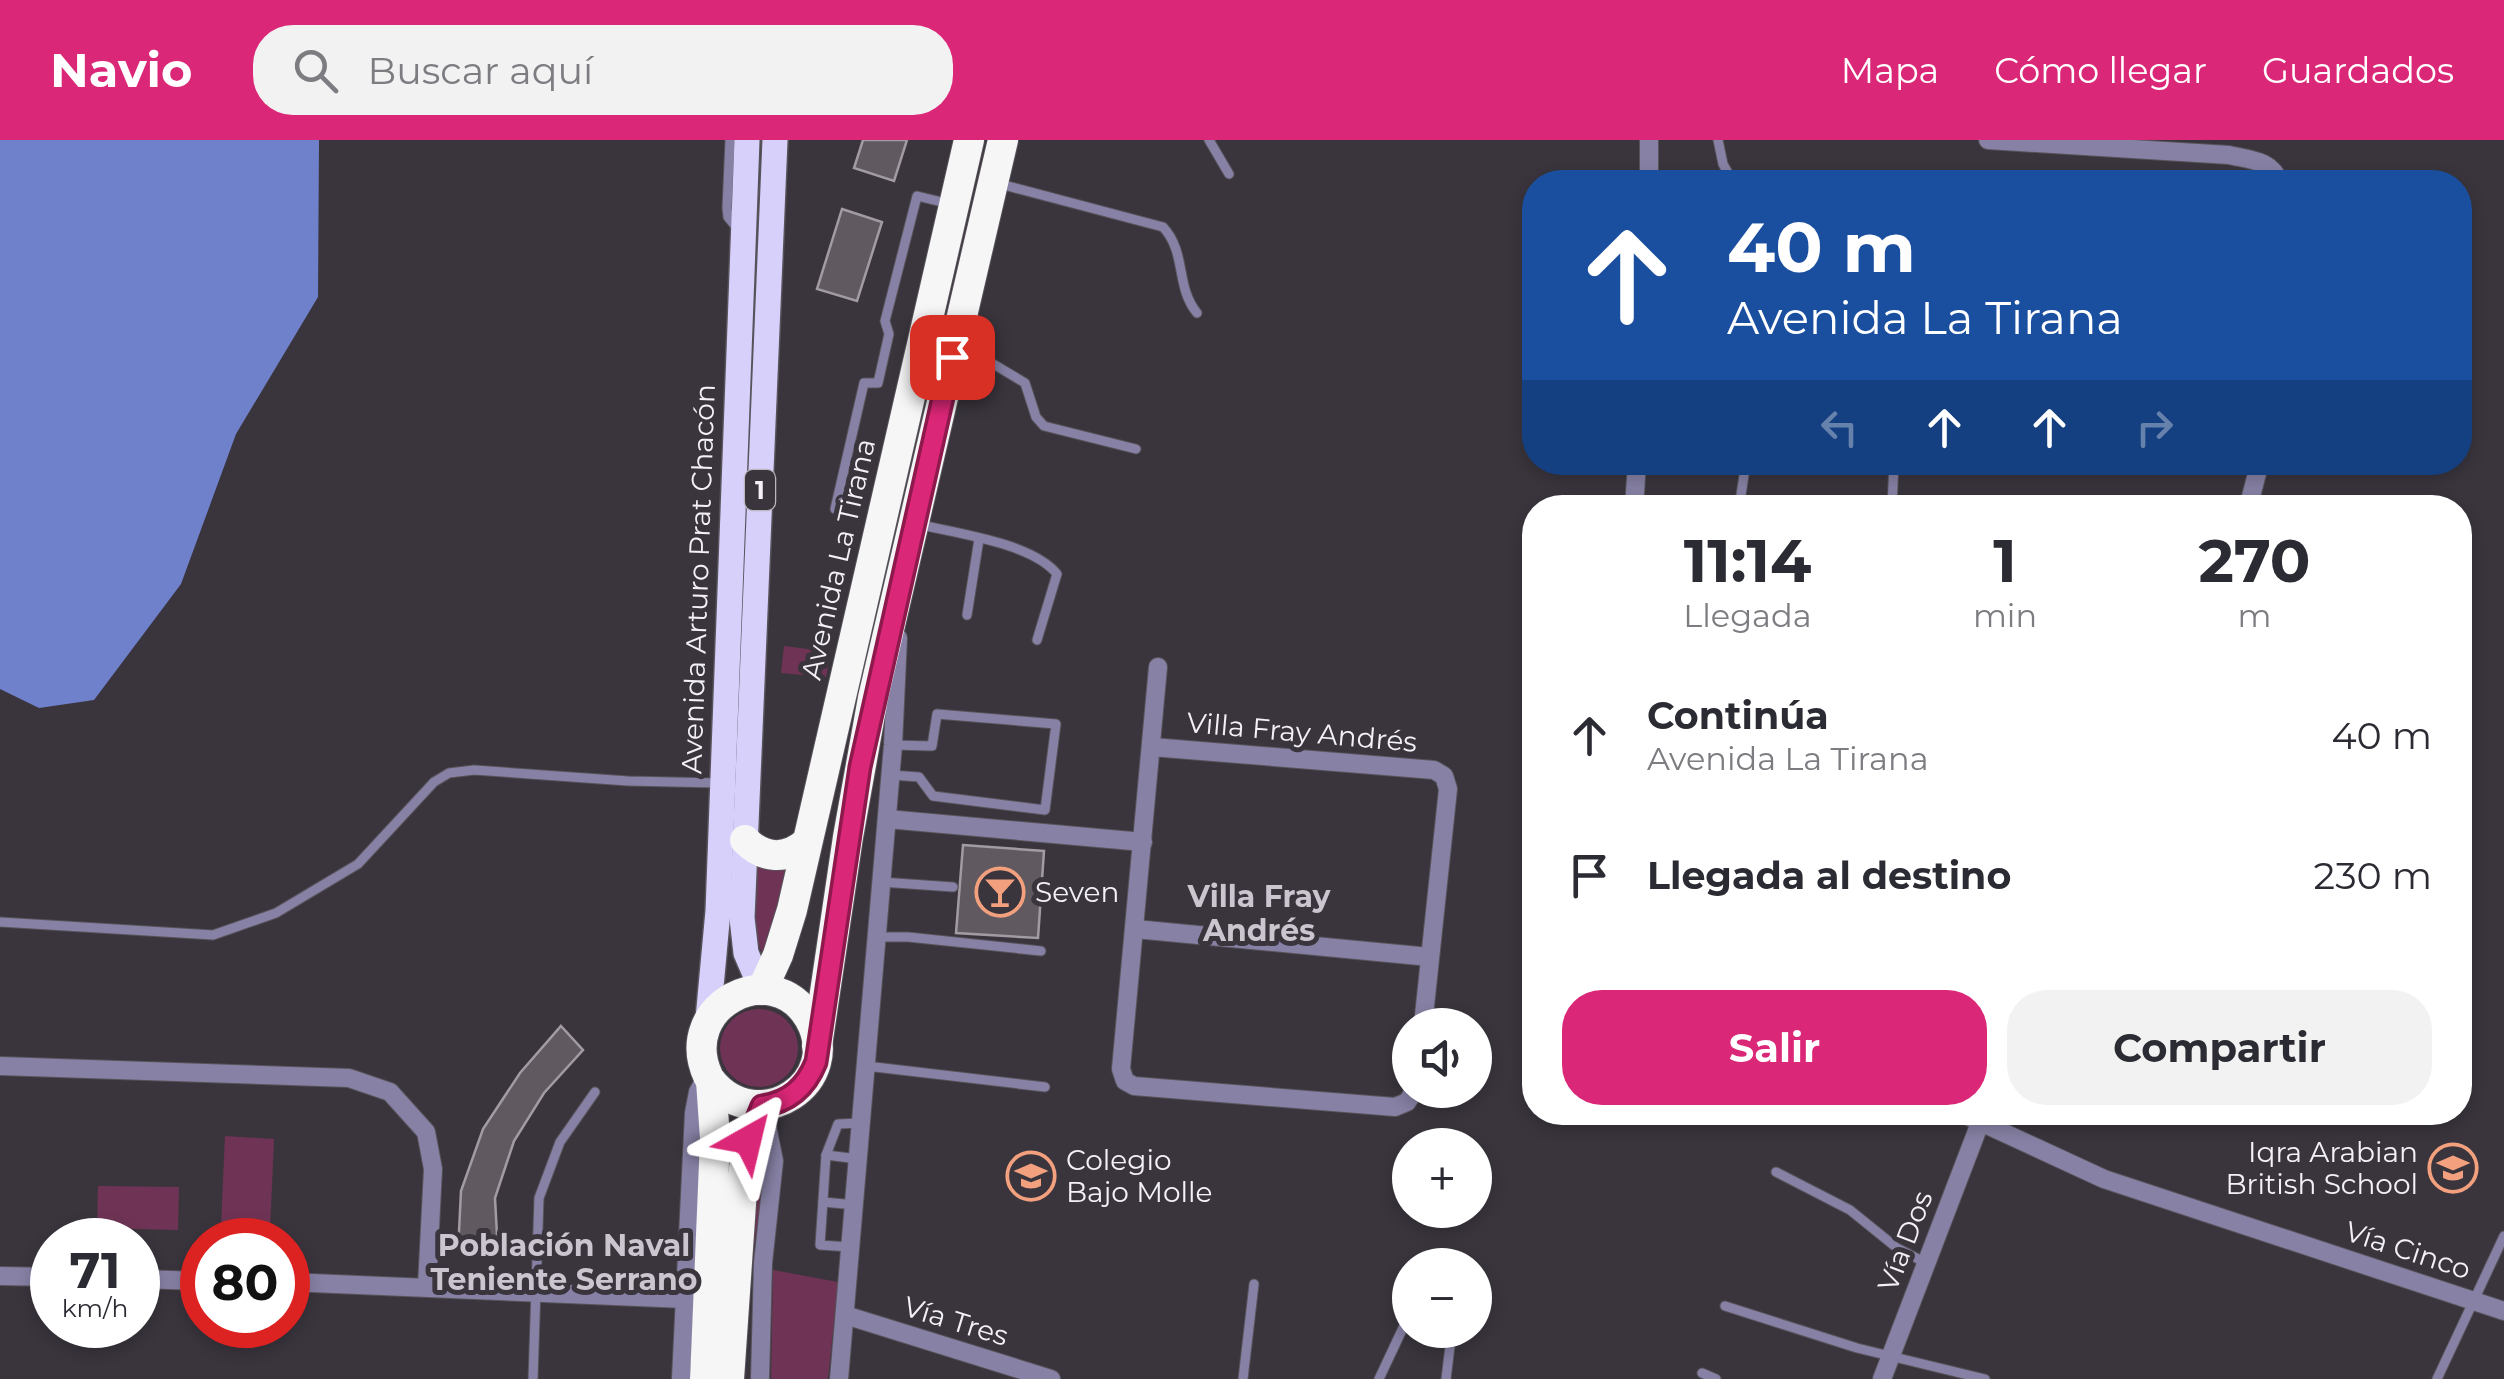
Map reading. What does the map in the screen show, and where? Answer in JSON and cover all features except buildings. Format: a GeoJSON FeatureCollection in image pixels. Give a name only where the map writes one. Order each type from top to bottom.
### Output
{"type":"FeatureCollection","features":[{"type":"Feature","properties":{"kind":"highway","name":"Avenida La Tirana"},"geometry":{"type":"LineString","coordinates":[[762,990],[784,936],[969,140]]}},
{"type":"Feature","properties":{"kind":"highway"},"geometry":{"type":"LineString","coordinates":[[709,1078],[733,1100],[762,1106],[786,1099],[805,1084],[816,1062],[860,767],[1003,140]]}},
{"type":"Feature","properties":{"kind":"highway"},"geometry":{"type":"LineString","coordinates":[[746,840],[758,851],[774,856],[792,853],[806,844]]}},
{"type":"Feature","properties":{"kind":"highway"},"geometry":{"type":"LineString","coordinates":[[708,1020],[731,998],[762,990],[789,998],[804,1011],[817,1046]]}},
{"type":"Feature","properties":{"kind":"highway","name":"Avenida Arturo Prat Chacón"},"geometry":{"type":"LineString","coordinates":[[705,1379],[715,1139],[701,1043],[708,1020]]}},
{"type":"Feature","properties":{"kind":"highway"},"geometry":{"type":"LineString","coordinates":[[730,1379],[748,1140],[762,1106]]}},
{"type":"Feature","properties":{"kind":"main road","name":"Avenida Arturo Prat Chacón"},"geometry":{"type":"LineString","coordinates":[[708,1020],[717,926],[748,140]]}},
{"type":"Feature","properties":{"kind":"main road","name":"Avenida Arturo Prat Chacón"},"geometry":{"type":"LineString","coordinates":[[762,990],[752,972],[743,936],[775,140]]}},
{"type":"Feature","properties":{"kind":"street"},"geometry":{"type":"LineString","coordinates":[[1649,140],[1649,170]]}},
{"type":"Feature","properties":{"kind":"street"},"geometry":{"type":"LineString","coordinates":[[1988,140],[2229,155],[2265,163],[2274,170]]}},
{"type":"Feature","properties":{"kind":"street"},"geometry":{"type":"LineString","coordinates":[[839,1379],[893,745],[900,582]]}},
{"type":"Feature","properties":{"kind":"street","name":"Villa Fray Andrés"},"geometry":{"type":"LineString","coordinates":[[1158,667],[1121,1069],[1129,1084],[1392,1107]]}},
{"type":"Feature","properties":{"kind":"street","name":"Villa Fray Andrés"},"geometry":{"type":"LineString","coordinates":[[1152,747],[1440,773],[1448,788],[1424,1008]]}},
{"type":"Feature","properties":{"kind":"street"},"geometry":{"type":"LineString","coordinates":[[887,819],[1143,842]]}},
{"type":"Feature","properties":{"kind":"street"},"geometry":{"type":"LineString","coordinates":[[1135,928],[1430,957]]}},
{"type":"Feature","properties":{"kind":"street"},"geometry":{"type":"LineString","coordinates":[[0,1066],[349,1078],[390,1092],[426,1132],[434,1169],[427,1286]]}},
{"type":"Feature","properties":{"kind":"street","name":"Avenida Arturo Prat Chacón"},"geometry":{"type":"LineString","coordinates":[[682,1379],[694,1112],[698,1092],[709,1078]]}},
{"type":"Feature","properties":{"kind":"street"},"geometry":{"type":"LineString","coordinates":[[760,1379],[763,1263],[774,1161],[762,1106]]}},
{"type":"Feature","properties":{"kind":"street","name":"Vía Dos"},"geometry":{"type":"LineString","coordinates":[[1882,1379],[1979,1125]]}},
{"type":"Feature","properties":{"kind":"street","name":"Vía Cinco"},"geometry":{"type":"LineString","coordinates":[[1984,1125],[2104,1179],[2504,1311]]}},
{"type":"Feature","properties":{"kind":"street"},"geometry":{"type":"LineString","coordinates":[[0,1276],[30,1277]]}},
{"type":"Feature","properties":{"kind":"street"},"geometry":{"type":"LineString","coordinates":[[310,1283],[685,1299]]}},
{"type":"Feature","properties":{"kind":"street","name":"Vía Tres"},"geometry":{"type":"LineString","coordinates":[[845,1315],[1051,1379]]}},
{"type":"Feature","properties":{"kind":"lane"},"geometry":{"type":"LineString","coordinates":[[730,140],[728,217],[744,235]]}},
{"type":"Feature","properties":{"kind":"lane"},"geometry":{"type":"LineString","coordinates":[[1208,140],[1229,174]]}},
{"type":"Feature","properties":{"kind":"lane"},"geometry":{"type":"LineString","coordinates":[[1718,140],[1726,170]]}},
{"type":"Feature","properties":{"kind":"lane"},"geometry":{"type":"LineString","coordinates":[[993,182],[1163,227],[1179,254],[1186,298],[1197,313]]}},
{"type":"Feature","properties":{"kind":"lane"},"geometry":{"type":"LineString","coordinates":[[835,509],[864,383],[878,384],[889,334],[886,321],[917,196],[954,206]]}},
{"type":"Feature","properties":{"kind":"lane"},"geometry":{"type":"LineString","coordinates":[[952,357],[995,365],[1025,383],[1036,417],[1044,426],[1136,450]]}},
{"type":"Feature","properties":{"kind":"lane"},"geometry":{"type":"LineString","coordinates":[[914,523],[1013,548],[1050,564],[1057,574],[1037,640]]}},
{"type":"Feature","properties":{"kind":"lane"},"geometry":{"type":"LineString","coordinates":[[966,615],[978,539]]}},
{"type":"Feature","properties":{"kind":"lane"},"geometry":{"type":"LineString","coordinates":[[890,775],[919,777],[933,796],[1044,810],[1056,724],[937,714],[932,746],[893,745]]}},
{"type":"Feature","properties":{"kind":"lane"},"geometry":{"type":"LineString","coordinates":[[0,922],[213,934],[276,913],[358,864],[434,782],[449,773],[474,770],[628,782],[722,784]]}},
{"type":"Feature","properties":{"kind":"lane"},"geometry":{"type":"LineString","coordinates":[[882,882],[953,887]]}},
{"type":"Feature","properties":{"kind":"lane"},"geometry":{"type":"LineString","coordinates":[[877,938],[908,937],[1041,951]]}},
{"type":"Feature","properties":{"kind":"lane"},"geometry":{"type":"LineString","coordinates":[[866,1066],[1045,1087]]}},
{"type":"Feature","properties":{"kind":"lane"},"geometry":{"type":"LineString","coordinates":[[534,1379],[539,1198],[560,1142],[596,1092]]}},
{"type":"Feature","properties":{"kind":"lane"},"geometry":{"type":"LineString","coordinates":[[851,1248],[820,1245],[826,1155],[838,1124],[862,1123]]}},
{"type":"Feature","properties":{"kind":"lane"},"geometry":{"type":"LineString","coordinates":[[826,1155],[858,1159]]}},
{"type":"Feature","properties":{"kind":"lane"},"geometry":{"type":"LineString","coordinates":[[1776,1172],[1850,1210],[1897,1248],[1926,1263]]}},
{"type":"Feature","properties":{"kind":"lane"},"geometry":{"type":"LineString","coordinates":[[823,1202],[854,1205]]}},
{"type":"Feature","properties":{"kind":"lane"},"geometry":{"type":"LineString","coordinates":[[2437,1379],[2504,1236]]}},
{"type":"Feature","properties":{"kind":"lane"},"geometry":{"type":"LineString","coordinates":[[1243,1379],[1254,1284]]}},
{"type":"Feature","properties":{"kind":"lane"},"geometry":{"type":"LineString","coordinates":[[1725,1306],[1857,1348],[1986,1379]]}},
{"type":"Feature","properties":{"kind":"lane"},"geometry":{"type":"LineString","coordinates":[[1379,1379],[1394,1348]]}},
{"type":"Feature","properties":{"kind":"lane"},"geometry":{"type":"LineString","coordinates":[[1446,1379],[1450,1348]]}},
{"type":"Feature","properties":{"kind":"lane"},"geometry":{"type":"LineString","coordinates":[[1702,1373],[1716,1379]]}},
{"type":"Feature","properties":{"kind":"shaded area"},"geometry":{"type":"Polygon","coordinates":[[[784,646],[831,652],[826,677],[781,673],[784,646]]]}},
{"type":"Feature","properties":{"kind":"shaded area"},"geometry":{"type":"Polygon","coordinates":[[[756,864],[772,870],[790,866],[764,958],[754,933],[756,864]]]}},
{"type":"Feature","properties":{"kind":"shaded area"},"geometry":{"type":"Polygon","coordinates":[[[759,1009],[774,1012],[786,1021],[795,1033],[795,1063],[786,1075],[774,1084],[759,1087],[744,1084],[732,1075],[723,1063],[720,1048],[723,1033],[732,1021],[744,1012],[759,1009]]]}},
{"type":"Feature","properties":{"kind":"shaded area"},"geometry":{"type":"Polygon","coordinates":[[[225,1136],[274,1139],[271,1218],[221,1218],[225,1136]]]}},
{"type":"Feature","properties":{"kind":"shaded area"},"geometry":{"type":"Polygon","coordinates":[[[762,1143],[767,1160],[753,1253],[744,1252],[762,1143]]]}},
{"type":"Feature","properties":{"kind":"shaded area"},"geometry":{"type":"Polygon","coordinates":[[[98,1186],[179,1187],[178,1230],[160,1230],[160,1218],[97,1218],[98,1186]]]}},
{"type":"Feature","properties":{"kind":"shaded area"},"geometry":{"type":"Polygon","coordinates":[[[773,1270],[838,1282],[828,1379],[771,1379],[773,1270]]]}},
{"type":"Feature","properties":{"kind":"water"},"geometry":{"type":"Polygon","coordinates":[[[0,140],[319,140],[318,297],[236,434],[181,584],[94,700],[39,708],[0,689],[0,140]]]}},
{"type":"Feature","properties":{"kind":"place","name":"Seven"},"geometry":{"type":"Point","coordinates":[1000,892]}},
{"type":"Feature","properties":{"kind":"place","name":"Iqra Arabian British School"},"geometry":{"type":"Point","coordinates":[2453,1168]}},
{"type":"Feature","properties":{"kind":"place","name":"Colegio Bajo Molle"},"geometry":{"type":"Point","coordinates":[1031,1176]}},
{"type":"Feature","properties":{"kind":"district","name":"Villa Fray Andrés"},"geometry":{"type":"Point","coordinates":[1259,913]}},
{"type":"Feature","properties":{"kind":"district","name":"Población Naval Teniente Serrano"},"geometry":{"type":"Point","coordinates":[564,1262]}},
{"type":"Feature","properties":{"kind":"route"},"geometry":{"type":"LineString","coordinates":[[748,1140],[762,1106],[793,1095],[810,1077],[816,1062],[860,767],[952,357]]}}]}
